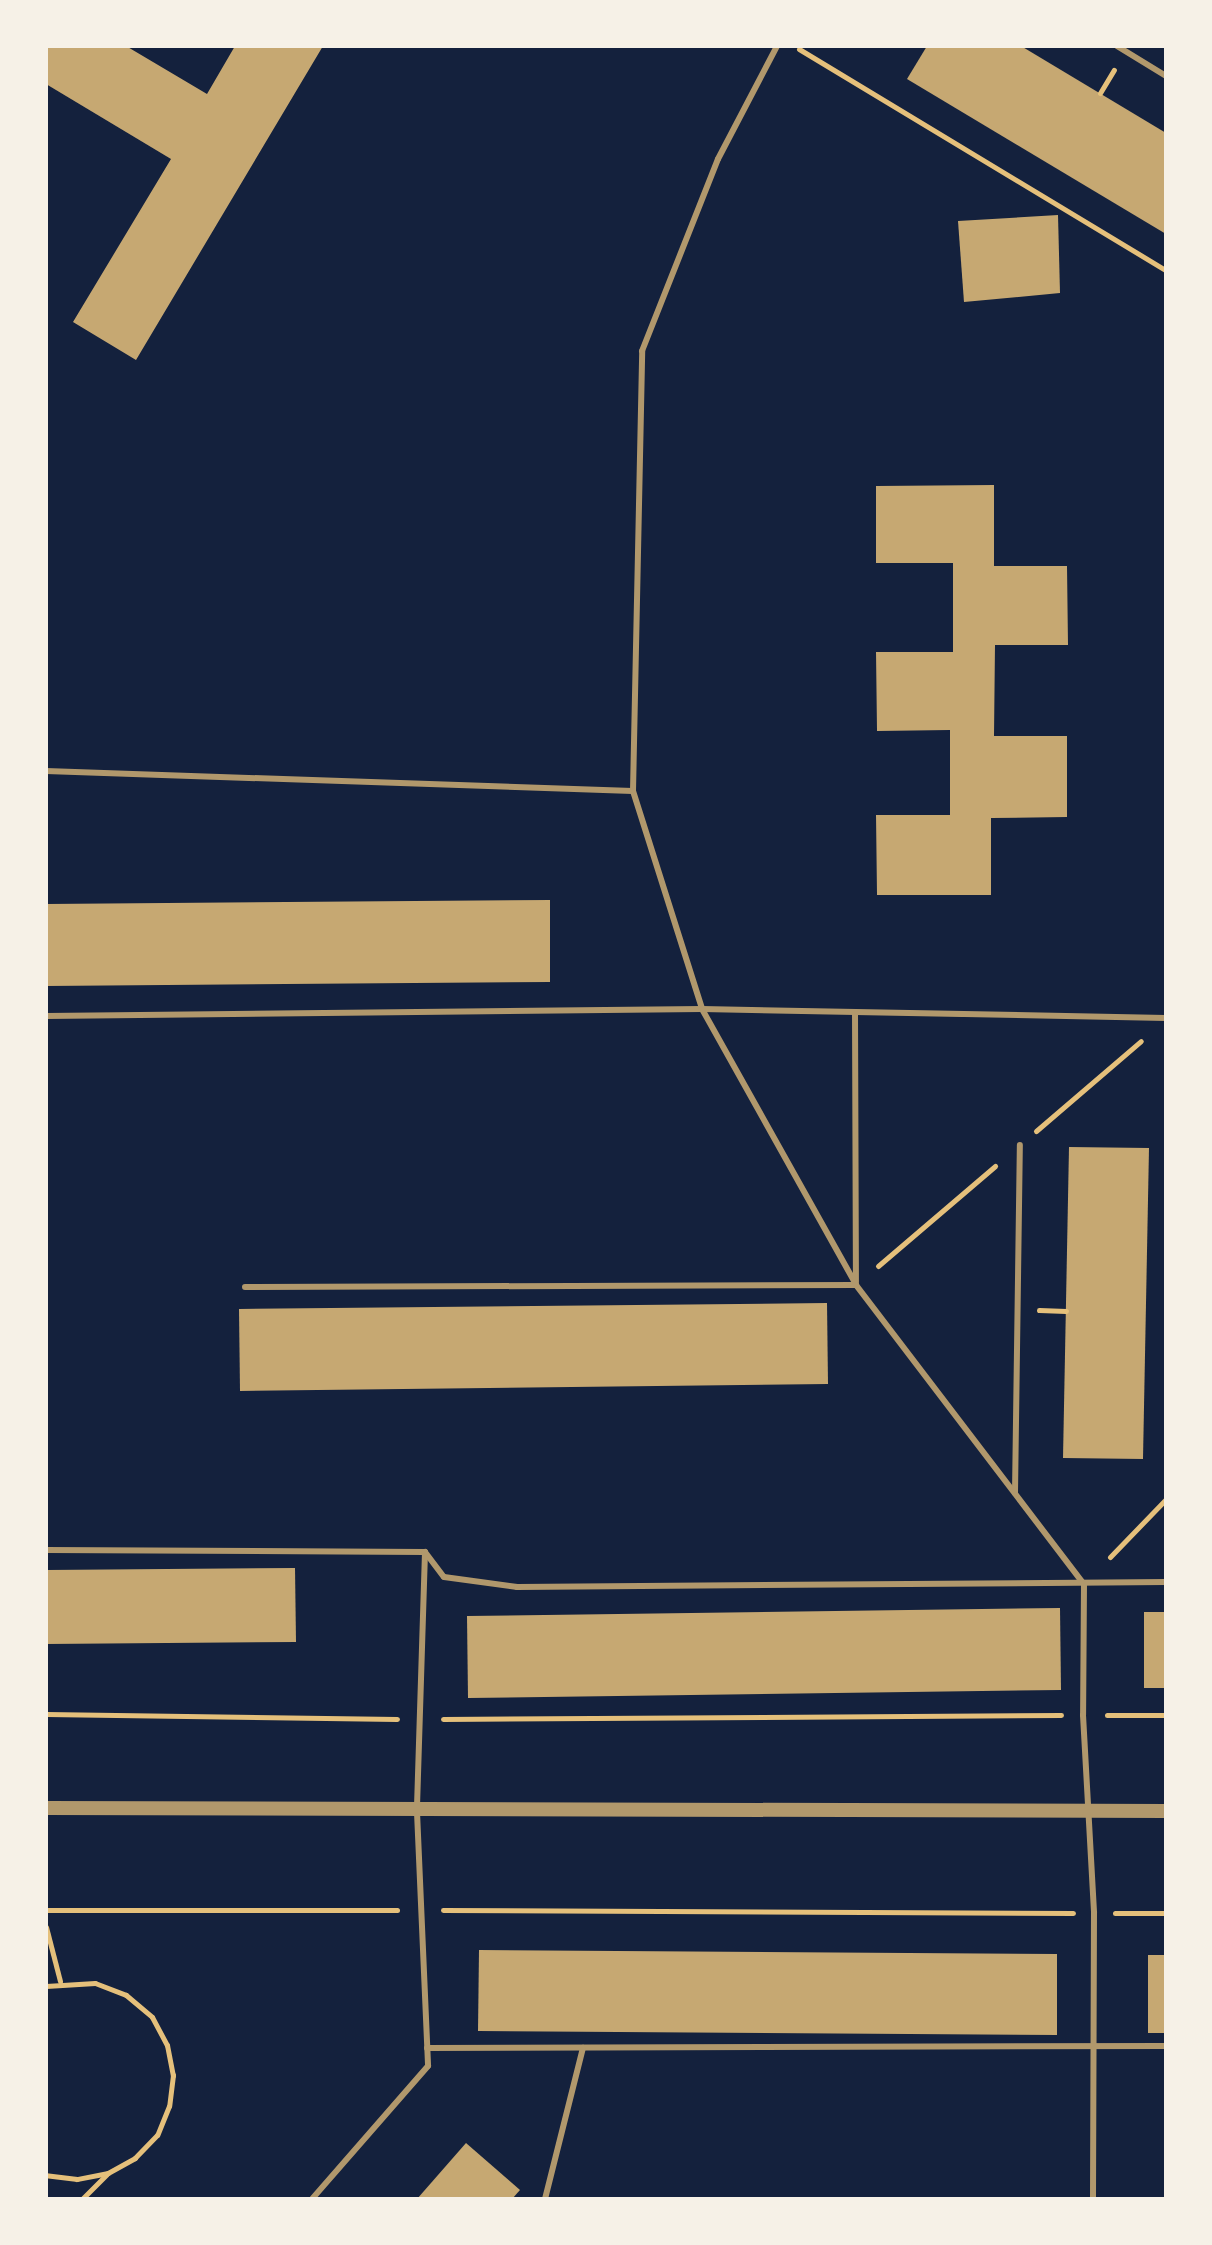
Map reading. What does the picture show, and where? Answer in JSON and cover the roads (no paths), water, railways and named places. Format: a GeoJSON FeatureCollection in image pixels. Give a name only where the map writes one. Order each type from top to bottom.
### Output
{"type":"FeatureCollection","features":[{"type":"Feature","properties":{"kind":"street"},"geometry":{"type":"LineString","coordinates":[[46,1808],[417,1812],[1166,1811]]}},
{"type":"Feature","properties":{"kind":"lane"},"geometry":{"type":"LineString","coordinates":[[777,46],[718,159],[642,351],[633,791],[702,1009],[856,1285],[1084,1584],[1083,1715],[1094,1913],[1093,2199]]}},
{"type":"Feature","properties":{"kind":"lane"},"geometry":{"type":"LineString","coordinates":[[1117,46],[1166,76]]}},
{"type":"Feature","properties":{"kind":"lane"},"geometry":{"type":"LineString","coordinates":[[46,771],[633,791]]}},
{"type":"Feature","properties":{"kind":"lane"},"geometry":{"type":"LineString","coordinates":[[46,1016],[702,1009],[1166,1018]]}},
{"type":"Feature","properties":{"kind":"lane"},"geometry":{"type":"LineString","coordinates":[[855,1012],[856,1285]]}},
{"type":"Feature","properties":{"kind":"lane"},"geometry":{"type":"LineString","coordinates":[[1015,1493],[1020,1145]]}},
{"type":"Feature","properties":{"kind":"lane"},"geometry":{"type":"LineString","coordinates":[[245,1287],[856,1285]]}},
{"type":"Feature","properties":{"kind":"lane"},"geometry":{"type":"LineString","coordinates":[[46,1550],[425,1552]]}},
{"type":"Feature","properties":{"kind":"lane"},"geometry":{"type":"LineString","coordinates":[[425,1552],[444,1577],[492,1586],[1166,1582]]}},
{"type":"Feature","properties":{"kind":"lane"},"geometry":{"type":"LineString","coordinates":[[312,2199],[428,2066],[417,1812],[425,1552]]}},
{"type":"Feature","properties":{"kind":"lane"},"geometry":{"type":"LineString","coordinates":[[427,2048],[1166,2046]]}},
{"type":"Feature","properties":{"kind":"lane"},"geometry":{"type":"LineString","coordinates":[[545,2199],[583,2048]]}}]}
